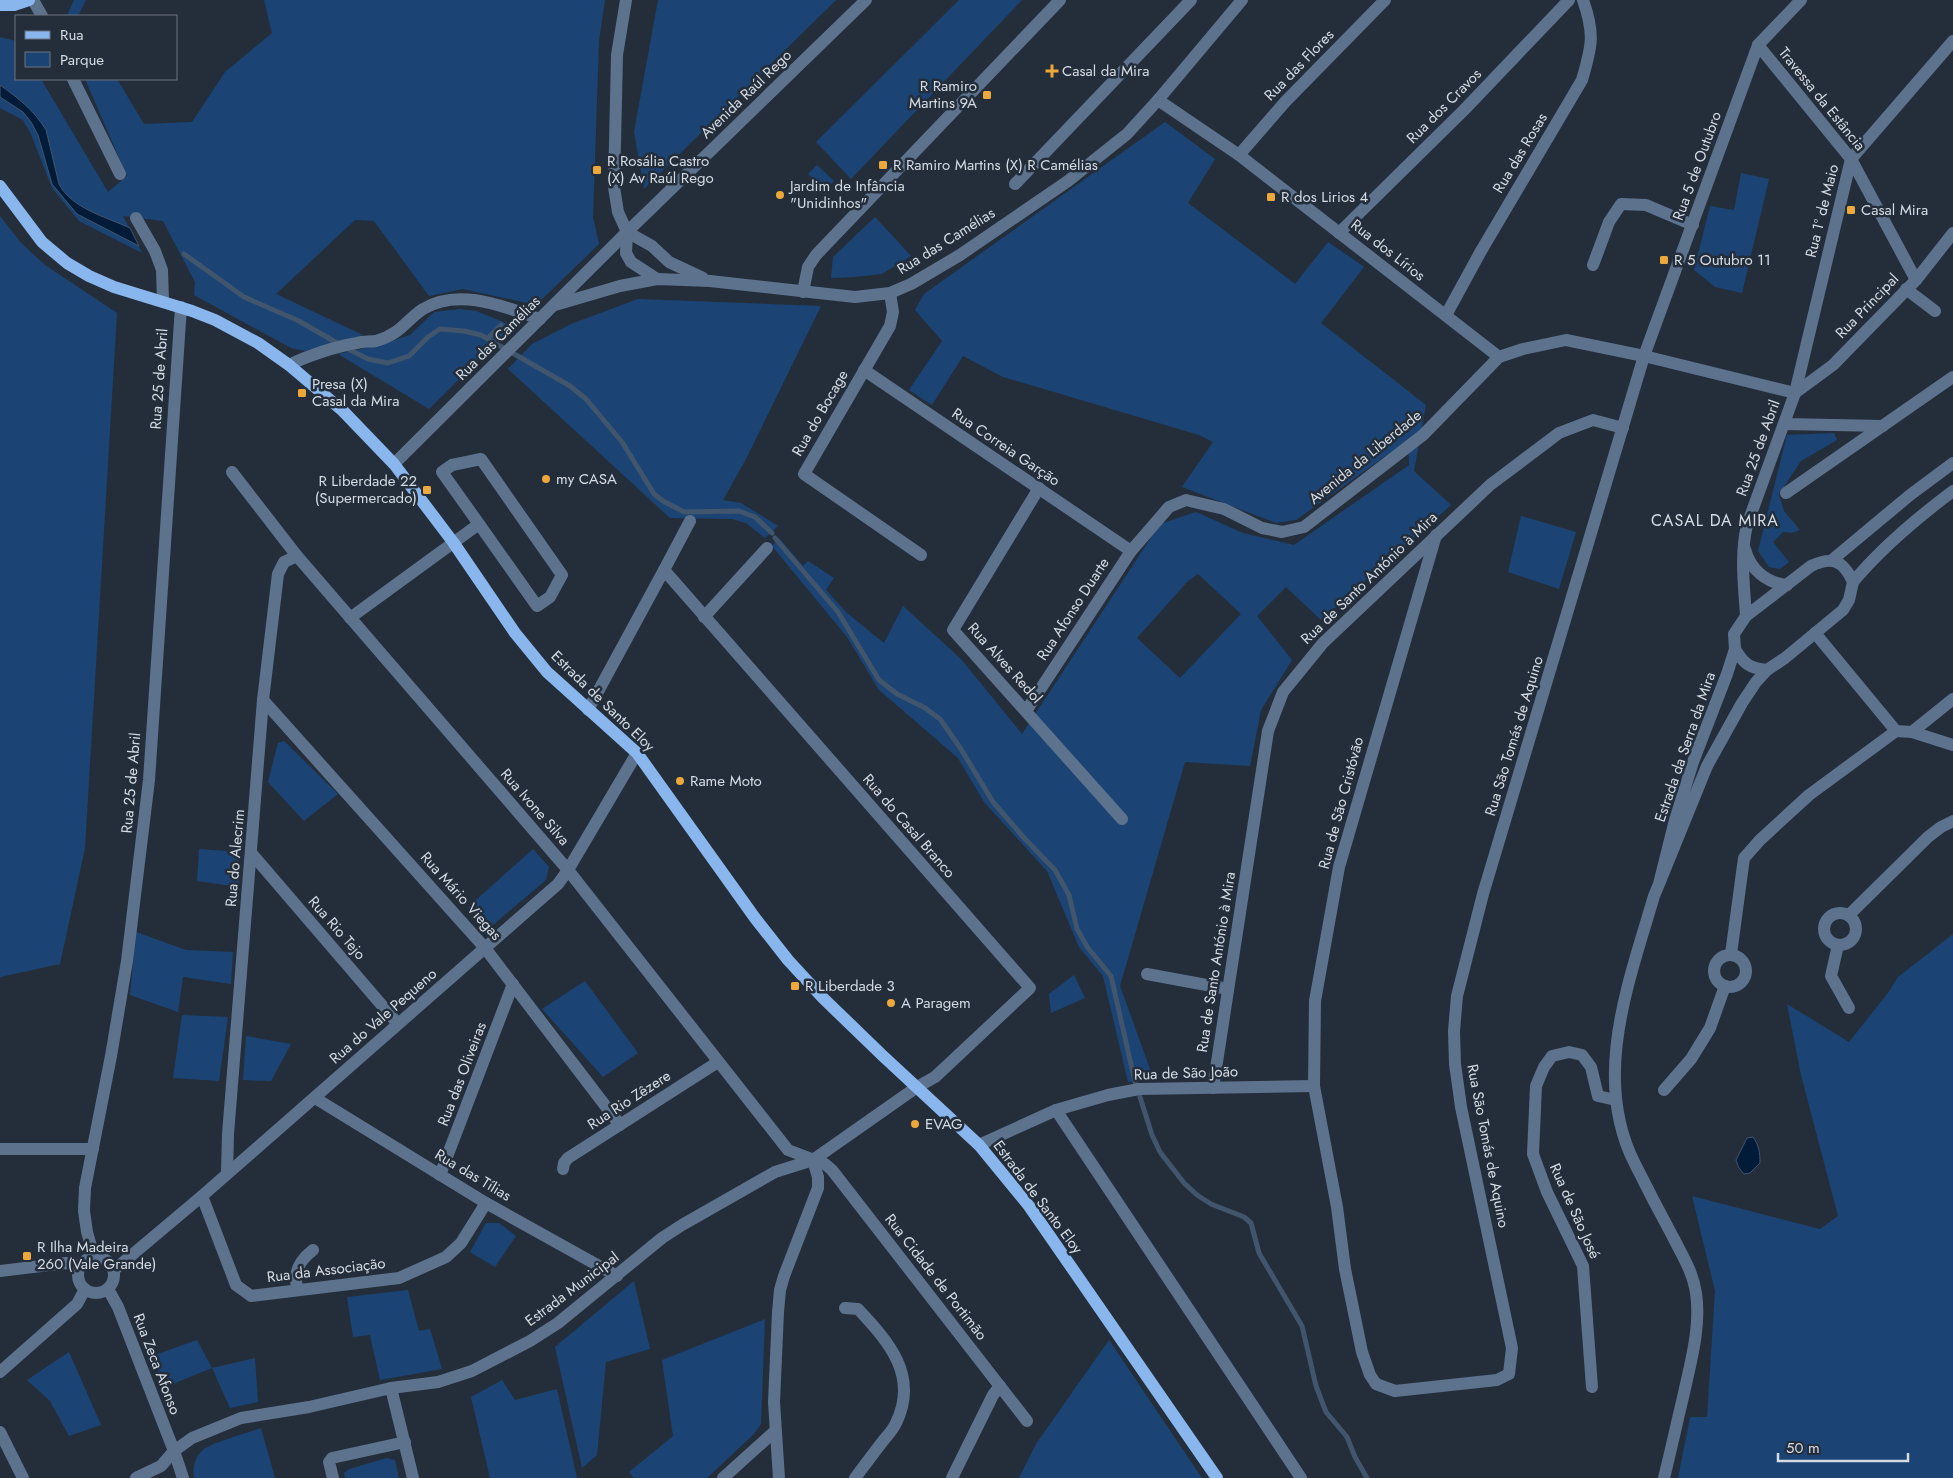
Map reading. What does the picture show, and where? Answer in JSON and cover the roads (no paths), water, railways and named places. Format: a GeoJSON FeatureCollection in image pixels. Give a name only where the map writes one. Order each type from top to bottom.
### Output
{"type":"FeatureCollection","features":[{"type":"Feature","properties":{"kind":"main road"},"geometry":{"type":"LineString","coordinates":[[0,5],[14,5],[29,0]]}},
{"type":"Feature","properties":{"kind":"main road","name":"Estrada de Santo Eloy"},"geometry":{"type":"LineString","coordinates":[[0,186],[42,242],[67,263],[114,288],[215,320],[258,343],[343,410],[394,464],[453,542],[515,633],[547,672],[637,753],[755,918],[788,960],[823,998],[979,1145],[1028,1206],[1217,1478]]}},
{"type":"Feature","properties":{"kind":"street"},"geometry":{"type":"LineString","coordinates":[[33,0],[41,15]]}},
{"type":"Feature","properties":{"kind":"street"},"geometry":{"type":"LineString","coordinates":[[626,0],[617,55],[614,187],[618,212],[627,232],[626,252],[631,262],[657,279]]}},
{"type":"Feature","properties":{"kind":"street","name":"Avenida Raúl Rego"},"geometry":{"type":"LineString","coordinates":[[555,305],[627,232],[866,0]]}},
{"type":"Feature","properties":{"kind":"street"},"geometry":{"type":"LineString","coordinates":[[803,292],[808,267],[816,255],[1060,0]]}},
{"type":"Feature","properties":{"kind":"street"},"geometry":{"type":"LineString","coordinates":[[1015,184],[1191,0]]}},
{"type":"Feature","properties":{"kind":"street","name":"Rua das Camélias"},"geometry":{"type":"LineString","coordinates":[[394,464],[555,305],[620,286],[657,279],[710,281],[855,297],[890,293],[911,284],[960,255],[1075,176],[1127,134],[1242,0]]}},
{"type":"Feature","properties":{"kind":"street","name":"Rua das Flores"},"geometry":{"type":"LineString","coordinates":[[1239,155],[1285,102],[1385,0]]}},
{"type":"Feature","properties":{"kind":"street","name":"Rua dos Cravos"},"geometry":{"type":"LineString","coordinates":[[1339,233],[1464,110],[1569,0]]}},
{"type":"Feature","properties":{"kind":"street","name":"Rua das Rosas"},"geometry":{"type":"LineString","coordinates":[[1446,315],[1481,251],[1582,80],[1591,50],[1591,22],[1583,0]]}},
{"type":"Feature","properties":{"kind":"street","name":"Rua 5 de Outubro"},"geometry":{"type":"LineString","coordinates":[[1644,356],[1758,45],[1801,0]]}},
{"type":"Feature","properties":{"kind":"street","name":"Rua 1º de Maio"},"geometry":{"type":"LineString","coordinates":[[1795,393],[1852,159],[1953,41]]}},
{"type":"Feature","properties":{"kind":"street","name":"Travessa da Estância"},"geometry":{"type":"LineString","coordinates":[[1758,45],[1852,159],[1916,280]]}},
{"type":"Feature","properties":{"kind":"street"},"geometry":{"type":"LineString","coordinates":[[73,80],[120,174]]}},
{"type":"Feature","properties":{"kind":"street","name":"Rua dos Lírios"},"geometry":{"type":"LineString","coordinates":[[1158,100],[1239,155],[1498,357]]}},
{"type":"Feature","properties":{"kind":"street"},"geometry":{"type":"LineString","coordinates":[[1593,265],[1609,222],[1620,204],[1646,205],[1693,225]]}},
{"type":"Feature","properties":{"kind":"street"},"geometry":{"type":"LineString","coordinates":[[136,218],[155,251],[162,270],[163,302]]}},
{"type":"Feature","properties":{"kind":"street","name":"Rua das Camélias"},"geometry":{"type":"LineString","coordinates":[[627,232],[652,246],[669,262],[710,281]]}},
{"type":"Feature","properties":{"kind":"street","name":"Rua Principal"},"geometry":{"type":"LineString","coordinates":[[1795,393],[1833,364],[1916,280],[1953,233]]}},
{"type":"Feature","properties":{"kind":"street"},"geometry":{"type":"LineString","coordinates":[[1906,289],[1935,312]]}},
{"type":"Feature","properties":{"kind":"street","name":"Rua do Bocage"},"geometry":{"type":"LineString","coordinates":[[890,293],[892,320],[804,474],[921,555]]}},
{"type":"Feature","properties":{"kind":"street"},"geometry":{"type":"LineString","coordinates":[[288,365],[305,357],[356,343],[376,341],[398,332],[423,309],[451,299],[475,300],[508,308],[540,319]]}},
{"type":"Feature","properties":{"kind":"street","name":"Rua 25 de Abril"},"geometry":{"type":"LineString","coordinates":[[94,1256],[87,1232],[84,1211],[85,1188],[126,970],[149,780],[180,308]]}},
{"type":"Feature","properties":{"kind":"street","name":"Avenida da Liberdade"},"geometry":{"type":"LineString","coordinates":[[1131,551],[1169,508],[1186,500],[1224,509],[1262,528],[1282,532],[1304,527],[1423,435],[1498,357],[1523,349],[1566,340],[1644,356],[1795,393]]}},
{"type":"Feature","properties":{"kind":"street","name":"Rua São Tomás de Aquino"},"geometry":{"type":"LineString","coordinates":[[1314,1086],[1337,1207],[1345,1270],[1356,1325],[1362,1352],[1376,1384],[1395,1391],[1497,1380],[1509,1374],[1512,1348],[1461,1107],[1454,1030],[1457,996],[1483,894],[1644,356]]}},
{"type":"Feature","properties":{"kind":"street","name":"Rua Correia Garção"},"geometry":{"type":"LineString","coordinates":[[864,370],[1131,551]]}},
{"type":"Feature","properties":{"kind":"street"},"geometry":{"type":"LineString","coordinates":[[1786,493],[1953,378]]}},
{"type":"Feature","properties":{"kind":"street","name":"Rua 25 de Abril"},"geometry":{"type":"LineString","coordinates":[[1746,616],[1742,562],[1743,542],[1747,525],[1795,393]]}},
{"type":"Feature","properties":{"kind":"street","name":"Rua de Santo António à Mira"},"geometry":{"type":"LineString","coordinates":[[1213,1088],[1268,731],[1283,692],[1323,643],[1490,485],[1559,433],[1593,420],[1623,428]]}},
{"type":"Feature","properties":{"kind":"street"},"geometry":{"type":"LineString","coordinates":[[1784,424],[1883,426]]}},
{"type":"Feature","properties":{"kind":"street"},"geometry":{"type":"LineString","coordinates":[[481,459],[562,576],[550,597],[537,606],[480,524],[442,472],[452,465],[481,459]]}},
{"type":"Feature","properties":{"kind":"street","name":"Estrada da Serra da Mira"},"geometry":{"type":"LineString","coordinates":[[1664,1478],[1696,1343],[1696,1293],[1691,1271],[1626,1144],[1619,1125],[1615,1060],[1618,1025],[1624,996],[1659,884],[1675,820],[1688,779],[1720,695],[1735,649],[1734,634],[1746,616],[1811,566],[1823,560],[1832,560],[1910,495],[1953,463]]}},
{"type":"Feature","properties":{"kind":"street","name":"Rua Ivone Silva"},"geometry":{"type":"LineString","coordinates":[[232,472],[297,556],[568,870],[788,1150],[813,1160]]}},
{"type":"Feature","properties":{"kind":"street","name":"Rua Alves Redol"},"geometry":{"type":"LineString","coordinates":[[1039,488],[953,630],[1122,819]]}},
{"type":"Feature","properties":{"kind":"street","name":"Estrada da Serra da Mira"},"geometry":{"type":"LineString","coordinates":[[1659,884],[1707,766],[1756,682],[1767,670],[1785,658],[1843,610],[1849,600],[1853,582],[1870,561],[1916,519],[1953,491]]}},
{"type":"Feature","properties":{"kind":"street"},"geometry":{"type":"LineString","coordinates":[[588,710],[690,521]]}},
{"type":"Feature","properties":{"kind":"street"},"geometry":{"type":"LineString","coordinates":[[350,618],[480,524]]}},
{"type":"Feature","properties":{"kind":"street","name":"Rua de São Cristóvão"},"geometry":{"type":"LineString","coordinates":[[1314,1086],[1315,1001],[1339,867],[1436,535]]}},
{"type":"Feature","properties":{"kind":"street"},"geometry":{"type":"LineString","coordinates":[[1743,542],[1747,556],[1760,575],[1774,583],[1787,585]]}},
{"type":"Feature","properties":{"kind":"street"},"geometry":{"type":"LineString","coordinates":[[704,617],[767,548]]}},
{"type":"Feature","properties":{"kind":"street","name":"Rua Afonso Duarte"},"geometry":{"type":"LineString","coordinates":[[1026,711],[1131,551]]}},
{"type":"Feature","properties":{"kind":"street","name":"Rua do Alecrim"},"geometry":{"type":"LineString","coordinates":[[227,1173],[228,1134],[263,700],[278,574],[284,562],[297,556]]}},
{"type":"Feature","properties":{"kind":"street"},"geometry":{"type":"LineString","coordinates":[[1832,560],[1844,567],[1853,582]]}},
{"type":"Feature","properties":{"kind":"street","name":"Rua do Casal Branco"},"geometry":{"type":"LineString","coordinates":[[664,570],[1030,988],[935,1077],[917,1087]]}},
{"type":"Feature","properties":{"kind":"street"},"geometry":{"type":"LineString","coordinates":[[1815,633],[1896,731]]}},
{"type":"Feature","properties":{"kind":"street"},"geometry":{"type":"LineString","coordinates":[[1735,649],[1742,661],[1754,669],[1767,670]]}},
{"type":"Feature","properties":{"kind":"street"},"geometry":{"type":"LineString","coordinates":[[1912,732],[1953,699]]}},
{"type":"Feature","properties":{"kind":"street","name":"Rua Mário Viegas"},"geometry":{"type":"LineString","coordinates":[[263,700],[485,948],[620,1125]]}},
{"type":"Feature","properties":{"kind":"street"},"geometry":{"type":"LineString","coordinates":[[1731,954],[1744,858],[1760,840],[1809,795],[1896,731],[1912,732],[1953,745]]}},
{"type":"Feature","properties":{"kind":"street","name":"Rua do Vale Pequeno"},"geometry":{"type":"LineString","coordinates":[[114,1270],[315,1098],[558,884],[637,753]]}},
{"type":"Feature","properties":{"kind":"street"},"geometry":{"type":"LineString","coordinates":[[1849,915],[1928,837],[1953,821]]}},
{"type":"Feature","properties":{"kind":"street","name":"Rua Rio Tejo"},"geometry":{"type":"LineString","coordinates":[[252,854],[398,1024]]}},
{"type":"Feature","properties":{"kind":"street"},"geometry":{"type":"LineString","coordinates":[[1839,912],[1849,915],[1856,924],[1856,934],[1849,943],[1838,945],[1828,941],[1824,931],[1826,920],[1834,913],[1839,912]]}},
{"type":"Feature","properties":{"kind":"street"},"geometry":{"type":"LineString","coordinates":[[1838,945],[1831,976],[1850,1008]]}},
{"type":"Feature","properties":{"kind":"street"},"geometry":{"type":"LineString","coordinates":[[1731,954],[1744,963],[1746,973],[1736,986],[1725,986],[1714,976],[1714,965],[1721,957],[1731,954]]}},
{"type":"Feature","properties":{"kind":"street"},"geometry":{"type":"LineString","coordinates":[[1147,974],[1228,989]]}},
{"type":"Feature","properties":{"kind":"street","name":"Rua das Oliveiras"},"geometry":{"type":"LineString","coordinates":[[440,1175],[513,984]]}},
{"type":"Feature","properties":{"kind":"street"},"geometry":{"type":"LineString","coordinates":[[1664,1090],[1691,1059],[1710,1028],[1725,986]]}},
{"type":"Feature","properties":{"kind":"street","name":"Rua de São José"},"geometry":{"type":"LineString","coordinates":[[1592,1387],[1584,1266],[1546,1192],[1533,1154],[1536,1086],[1552,1056],[1569,1052],[1582,1055],[1591,1067],[1598,1096],[1616,1100]]}},
{"type":"Feature","properties":{"kind":"street","name":"Rua Rio Zêzere"},"geometry":{"type":"LineString","coordinates":[[563,1169],[568,1158],[718,1062]]}},
{"type":"Feature","properties":{"kind":"street","name":"Rua de São João"},"geometry":{"type":"LineString","coordinates":[[979,1145],[1056,1110],[1108,1095],[1139,1089],[1314,1086]]}},
{"type":"Feature","properties":{"kind":"street","name":"Estrada Municipal"},"geometry":{"type":"LineString","coordinates":[[136,1478],[160,1466],[174,1451],[192,1438],[241,1418],[392,1388],[438,1382],[472,1372],[530,1341],[558,1323],[682,1225],[775,1172],[813,1160],[917,1087]]}},
{"type":"Feature","properties":{"kind":"street","name":"Rua das Tílias"},"geometry":{"type":"LineString","coordinates":[[315,1098],[486,1203],[617,1276]]}},
{"type":"Feature","properties":{"kind":"street"},"geometry":{"type":"LineString","coordinates":[[1056,1110],[1301,1478]]}},
{"type":"Feature","properties":{"kind":"street"},"geometry":{"type":"LineString","coordinates":[[0,1149],[93,1149]]}},
{"type":"Feature","properties":{"kind":"street"},"geometry":{"type":"LineString","coordinates":[[778,1478],[774,1432],[774,1402],[780,1290],[818,1188],[818,1177],[813,1160]]}},
{"type":"Feature","properties":{"kind":"street","name":"Rua Cidade de Portimão"},"geometry":{"type":"LineString","coordinates":[[813,1160],[825,1164],[832,1170],[1027,1421]]}},
{"type":"Feature","properties":{"kind":"street","name":"Rua da Associação"},"geometry":{"type":"LineString","coordinates":[[202,1196],[236,1285],[252,1296],[399,1278],[446,1257],[461,1244],[486,1203]]}},
{"type":"Feature","properties":{"kind":"street"},"geometry":{"type":"LineString","coordinates":[[298,1290],[294,1280],[299,1263],[313,1250]]}},
{"type":"Feature","properties":{"kind":"street"},"geometry":{"type":"LineString","coordinates":[[94,1256],[99,1256],[109,1261],[114,1270],[115,1277],[108,1289],[97,1293],[85,1289],[78,1276],[80,1266],[94,1256]]}},
{"type":"Feature","properties":{"kind":"street"},"geometry":{"type":"LineString","coordinates":[[0,1271],[66,1264],[80,1266]]}},
{"type":"Feature","properties":{"kind":"street"},"geometry":{"type":"LineString","coordinates":[[0,1372],[77,1304],[85,1289]]}},
{"type":"Feature","properties":{"kind":"street","name":"Rua Zeca Afonso"},"geometry":{"type":"LineString","coordinates":[[108,1289],[118,1307],[183,1478]]}},
{"type":"Feature","properties":{"kind":"street"},"geometry":{"type":"LineString","coordinates":[[845,1308],[858,1309],[867,1319],[901,1365],[904,1379],[904,1396],[896,1424],[855,1478]]}},
{"type":"Feature","properties":{"kind":"street"},"geometry":{"type":"LineString","coordinates":[[952,1478],[993,1395],[1000,1386]]}},
{"type":"Feature","properties":{"kind":"street"},"geometry":{"type":"LineString","coordinates":[[392,1388],[413,1478]]}},
{"type":"Feature","properties":{"kind":"street"},"geometry":{"type":"LineString","coordinates":[[0,1432],[23,1478]]}},
{"type":"Feature","properties":{"kind":"street"},"geometry":{"type":"LineString","coordinates":[[723,1478],[774,1432]]}},
{"type":"Feature","properties":{"kind":"street"},"geometry":{"type":"LineString","coordinates":[[333,1478],[329,1462],[332,1458],[405,1442]]}},
{"type":"Feature","properties":{"kind":"waterway"},"geometry":{"type":"LineString","coordinates":[[184,254],[244,297],[299,321],[339,344]]}},
{"type":"Feature","properties":{"kind":"waterway"},"geometry":{"type":"LineString","coordinates":[[488,338],[501,325]]}},
{"type":"Feature","properties":{"kind":"waterway"},"geometry":{"type":"LineString","coordinates":[[346,348],[368,359],[388,363],[409,356],[428,337],[440,329],[481,335],[570,386],[586,399],[622,442],[654,494],[663,501],[684,512],[739,511],[755,517],[772,533]]}},
{"type":"Feature","properties":{"kind":"waterway"},"geometry":{"type":"LineString","coordinates":[[775,538],[838,612],[879,680],[897,694],[925,708],[940,719],[961,749],[993,802],[1055,870],[1069,895],[1077,929],[1088,948],[1111,976],[1135,1082]]}},
{"type":"Feature","properties":{"kind":"waterway"},"geometry":{"type":"LineString","coordinates":[[1140,1097],[1152,1135],[1160,1152],[1184,1183],[1211,1204],[1244,1217],[1251,1223],[1259,1253],[1302,1326],[1316,1386],[1326,1412],[1347,1437],[1355,1457],[1367,1478]]}},
{"type":"Feature","properties":{"kind":"place","name":"Casal da Mira"},"geometry":{"type":"Point","coordinates":[1052,71]}},
{"type":"Feature","properties":{"kind":"place","name":"R Ramiro Martins 9A"},"geometry":{"type":"Point","coordinates":[987,95]}},
{"type":"Feature","properties":{"kind":"place","name":"R Ramiro Martins (X) R Camélias"},"geometry":{"type":"Point","coordinates":[883,165]}},
{"type":"Feature","properties":{"kind":"place","name":"R Rosália Castro (X) Av Raúl Rego"},"geometry":{"type":"Point","coordinates":[597,170]}},
{"type":"Feature","properties":{"kind":"place","name":"Jardim de Infância \"Unidinhos\""},"geometry":{"type":"Point","coordinates":[780,195]}},
{"type":"Feature","properties":{"kind":"place","name":"R dos Lirios 4"},"geometry":{"type":"Point","coordinates":[1271,197]}},
{"type":"Feature","properties":{"kind":"place","name":"Casal Mira"},"geometry":{"type":"Point","coordinates":[1851,210]}},
{"type":"Feature","properties":{"kind":"place","name":"R 5 Outubro 11"},"geometry":{"type":"Point","coordinates":[1664,260]}},
{"type":"Feature","properties":{"kind":"place","name":"Presa (X) Casal da Mira"},"geometry":{"type":"Point","coordinates":[302,393]}},
{"type":"Feature","properties":{"kind":"place","name":"my CASA"},"geometry":{"type":"Point","coordinates":[546,479]}},
{"type":"Feature","properties":{"kind":"place","name":"R Liberdade 22 (Supermercado)"},"geometry":{"type":"Point","coordinates":[427,490]}},
{"type":"Feature","properties":{"kind":"place","name":"Rame Moto"},"geometry":{"type":"Point","coordinates":[680,781]}},
{"type":"Feature","properties":{"kind":"place","name":"R Liberdade 3"},"geometry":{"type":"Point","coordinates":[795,986]}},
{"type":"Feature","properties":{"kind":"place","name":"A Paragem"},"geometry":{"type":"Point","coordinates":[891,1003]}},
{"type":"Feature","properties":{"kind":"place","name":"EVAG"},"geometry":{"type":"Point","coordinates":[915,1124]}},
{"type":"Feature","properties":{"kind":"place","name":"R Ilha Madeira 260 (Vale Grande)"},"geometry":{"type":"Point","coordinates":[27,1256]}},
{"type":"Feature","properties":{"kind":"district","name":"CASAL DA MIRA"},"geometry":{"type":"Point","coordinates":[1715,520]}}]}
